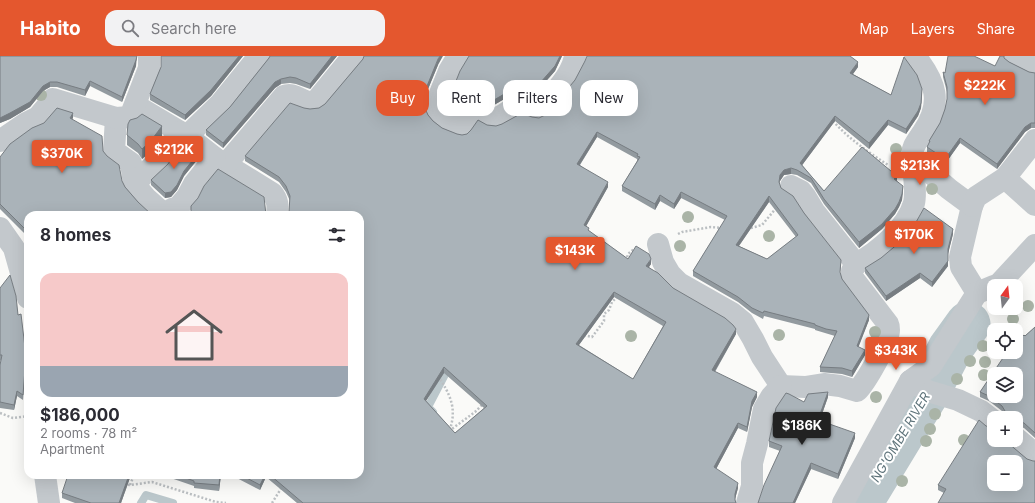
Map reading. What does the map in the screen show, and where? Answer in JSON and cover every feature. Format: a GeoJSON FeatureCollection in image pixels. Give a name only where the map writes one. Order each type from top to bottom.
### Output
{"type":"FeatureCollection","features":[{"type":"Feature","properties":{"kind":"street"},"geometry":{"type":"LineString","coordinates":[[149,56],[149,68],[123,118],[114,151],[131,163],[134,184],[146,198],[161,211]]}},
{"type":"Feature","properties":{"kind":"street"},"geometry":{"type":"LineString","coordinates":[[134,184],[184,134],[220,104],[259,56]]}},
{"type":"Feature","properties":{"kind":"street"},"geometry":{"type":"LineString","coordinates":[[178,211],[194,184],[221,161],[284,96],[292,95],[312,103],[316,101],[353,56]]}},
{"type":"Feature","properties":{"kind":"street"},"geometry":{"type":"LineString","coordinates":[[458,56],[449,71],[435,106],[436,112],[442,118],[450,124],[461,128],[473,110],[493,119],[498,118],[513,108],[524,106],[536,111],[549,100],[574,62],[575,56]]}},
{"type":"Feature","properties":{"kind":"street"},"geometry":{"type":"LineString","coordinates":[[780,386],[805,387],[824,384],[840,386],[857,391],[864,384],[886,341],[890,330],[888,324],[852,277],[852,271],[856,264],[870,257],[885,245],[898,230],[914,202],[912,152],[936,106],[935,93],[930,81],[926,72],[915,56]]}},
{"type":"Feature","properties":{"kind":"street"},"geometry":{"type":"LineString","coordinates":[[1015,56],[1035,66]]}},
{"type":"Feature","properties":{"kind":"street"},"geometry":{"type":"LineString","coordinates":[[0,141],[26,123],[38,117],[53,99],[123,118],[140,108],[184,134],[221,161],[272,192],[278,203],[277,211]]}},
{"type":"Feature","properties":{"kind":"street"},"geometry":{"type":"LineString","coordinates":[[987,287],[960,267],[960,257],[972,206],[976,197],[1006,178],[1035,140]]}},
{"type":"Feature","properties":{"kind":"street"},"geometry":{"type":"LineString","coordinates":[[912,157],[949,189],[972,206]]}},
{"type":"Feature","properties":{"kind":"street"},"geometry":{"type":"LineString","coordinates":[[1006,178],[1035,205]]}},
{"type":"Feature","properties":{"kind":"street"},"geometry":{"type":"LineString","coordinates":[[791,186],[801,191],[814,211],[856,264]]}},
{"type":"Feature","properties":{"kind":"street"},"geometry":{"type":"LineString","coordinates":[[0,228],[14,248],[24,284]]}},
{"type":"Feature","properties":{"kind":"street"},"geometry":{"type":"LineString","coordinates":[[658,244],[663,262],[670,274],[679,283],[732,313],[742,322],[780,386]]}},
{"type":"Feature","properties":{"kind":"street"},"geometry":{"type":"LineString","coordinates":[[1004,279],[1035,245]]}},
{"type":"Feature","properties":{"kind":"street"},"geometry":{"type":"LineString","coordinates":[[843,503],[910,381],[931,366],[987,292]]}},
{"type":"Feature","properties":{"kind":"street"},"geometry":{"type":"LineString","coordinates":[[910,381],[928,391],[958,400],[981,411],[987,416]]}},
{"type":"Feature","properties":{"kind":"street"},"geometry":{"type":"LineString","coordinates":[[747,503],[752,486],[752,463],[764,409],[780,386]]}},
{"type":"Feature","properties":{"kind":"street"},"geometry":{"type":"LineString","coordinates":[[1023,444],[1035,454]]}},
{"type":"Feature","properties":{"kind":"street"},"geometry":{"type":"LineString","coordinates":[[46,479],[49,503]]}},
{"type":"Feature","properties":{"kind":"path"},"geometry":{"type":"LineString","coordinates":[[437,374],[448,391],[454,409],[450,430]]}},
{"type":"Feature","properties":{"kind":"path"},"geometry":{"type":"LineString","coordinates":[[0,414],[13,418],[24,417]]}},
{"type":"Feature","properties":{"kind":"path"},"geometry":{"type":"LineString","coordinates":[[130,485],[132,479]]}},
{"type":"Feature","properties":{"kind":"path"},"geometry":{"type":"LineString","coordinates":[[123,484],[130,485],[152,482],[216,502],[226,503]]}},
{"type":"Feature","properties":{"kind":"path"},"geometry":{"type":"LineString","coordinates":[[272,503],[284,485]]}},
{"type":"Feature","properties":{"kind":"building"},"geometry":{"type":"Polygon","coordinates":[[[0,56],[137,56],[122,97],[90,81],[85,90],[57,82],[50,82],[43,86],[30,102],[0,118],[0,56]]]}},
{"type":"Feature","properties":{"kind":"building"},"geometry":{"type":"Polygon","coordinates":[[[161,56],[239,56],[211,90],[185,115],[150,94],[161,67],[161,56]]]}},
{"type":"Feature","properties":{"kind":"building"},"geometry":{"type":"Polygon","coordinates":[[[270,56],[332,56],[310,84],[290,77],[275,82],[223,143],[206,130],[230,107],[270,56]]]}},
{"type":"Feature","properties":{"kind":"building"},"geometry":{"type":"Polygon","coordinates":[[[364,56],[440,56],[429,81],[376,80],[376,116],[429,116],[442,128],[462,135],[467,134],[478,120],[487,125],[496,126],[517,116],[539,118],[543,116],[572,116],[572,84],[587,56],[850,56],[858,62],[850,73],[891,95],[904,57],[917,75],[922,89],[921,103],[918,111],[906,129],[888,120],[869,143],[835,116],[800,163],[824,191],[862,147],[897,176],[894,179],[903,186],[902,194],[895,209],[882,224],[859,242],[824,199],[811,178],[791,168],[784,170],[780,175],[779,182],[781,188],[793,196],[804,213],[841,260],[840,272],[842,279],[869,315],[857,346],[865,350],[852,371],[842,368],[820,367],[837,331],[764,311],[763,313],[752,308],[738,297],[693,271],[727,216],[681,192],[674,204],[660,195],[655,204],[622,186],[640,157],[637,156],[638,154],[597,132],[577,164],[608,182],[584,225],[589,228],[588,230],[628,259],[636,246],[649,254],[651,259],[646,266],[658,273],[673,288],[725,318],[736,329],[712,370],[757,392],[752,401],[747,427],[738,423],[714,467],[738,483],[735,494],[736,503],[303,503],[275,479],[364,479],[364,211],[289,211],[290,196],[286,186],[279,177],[245,156],[290,103],[304,108],[319,108],[325,104],[364,56]],[[769,196],[736,245],[767,259],[798,235],[769,196]],[[614,292],[576,344],[633,379],[666,322],[614,292]],[[444,367],[424,399],[455,433],[487,406],[444,367]]]}},
{"type":"Feature","properties":{"kind":"building"},"geometry":{"type":"Polygon","coordinates":[[[469,56],[560,56],[555,66],[543,80],[503,80],[503,95],[495,99],[495,80],[456,80],[469,56]]]}},
{"type":"Feature","properties":{"kind":"building"},"geometry":{"type":"Polygon","coordinates":[[[948,56],[974,56],[995,66],[1000,56],[1004,56],[1004,58],[1009,62],[1029,72],[1035,73],[1035,123],[1031,123],[1025,127],[997,164],[960,138],[945,159],[927,147],[940,123],[945,109],[947,87],[943,72],[945,73],[948,56]]]}},
{"type":"Feature","properties":{"kind":"building"},"geometry":{"type":"Polygon","coordinates":[[[57,108],[73,113],[70,118],[102,136],[103,151],[119,165],[122,181],[125,187],[148,211],[24,211],[24,228],[0,204],[0,157],[10,144],[32,128],[44,123],[57,108]]]}},
{"type":"Feature","properties":{"kind":"building"},"geometry":{"type":"Polygon","coordinates":[[[142,114],[162,126],[150,142],[142,149],[127,135],[130,120],[137,118],[142,114]]]}},
{"type":"Feature","properties":{"kind":"building"},"geometry":{"type":"Polygon","coordinates":[[[183,144],[197,155],[184,171],[177,185],[171,192],[165,193],[151,180],[168,164],[183,144]]]}},
{"type":"Feature","properties":{"kind":"building"},"geometry":{"type":"Polygon","coordinates":[[[218,169],[264,197],[266,211],[191,211],[191,206],[198,198],[204,186],[218,169]]]}},
{"type":"Feature","properties":{"kind":"building"},"geometry":{"type":"Polygon","coordinates":[[[924,208],[953,229],[948,249],[948,261],[932,282],[920,273],[886,296],[865,268],[881,258],[900,242],[915,224],[924,208]]]}},
{"type":"Feature","properties":{"kind":"building"},"geometry":{"type":"Polygon","coordinates":[[[10,275],[16,296],[18,315],[21,314],[24,339],[23,395],[17,391],[14,405],[0,402],[0,365],[2,355],[0,355],[0,288],[10,275]]]}},
{"type":"Feature","properties":{"kind":"building"},"geometry":{"type":"Polygon","coordinates":[[[1035,327],[1035,433],[1023,423],[1023,411],[1005,411],[998,403],[1023,403],[1023,367],[997,367],[1002,359],[1023,359],[1024,335],[1025,336],[1035,327]]]}},
{"type":"Feature","properties":{"kind":"building"},"geometry":{"type":"Polygon","coordinates":[[[987,382],[987,395],[980,392],[987,382]]]}},
{"type":"Feature","properties":{"kind":"building"},"geometry":{"type":"Polygon","coordinates":[[[828,392],[818,420],[855,433],[838,474],[811,463],[793,503],[758,503],[764,485],[782,446],[769,441],[776,408],[786,393],[804,402],[808,394],[828,392]]]}},
{"type":"Feature","properties":{"kind":"building"},"geometry":{"type":"Polygon","coordinates":[[[979,420],[987,426],[987,447],[1013,447],[1022,455],[987,455],[987,491],[1023,491],[1023,456],[1027,459],[1035,461],[1035,503],[938,503],[946,489],[938,485],[979,420]]]}},
{"type":"Feature","properties":{"kind":"building"},"geometry":{"type":"Polygon","coordinates":[[[67,479],[128,479],[119,503],[91,503],[62,493],[67,479]]]}},
{"type":"Feature","properties":{"kind":"building"},"geometry":{"type":"Polygon","coordinates":[[[189,479],[220,479],[219,485],[194,483],[194,481],[189,479]]]}},
{"type":"Feature","properties":{"kind":"building"},"geometry":{"type":"Polygon","coordinates":[[[249,479],[263,479],[260,485],[249,479]]]}},
{"type":"Feature","properties":{"kind":"waterway","name":"NG'OMBE RIVER"},"geometry":{"type":"LineString","coordinates":[[860,503],[928,391],[950,349],[968,324]]}},
{"type":"Feature","properties":{"kind":"waterway"},"geometry":{"type":"LineString","coordinates":[[433,412],[428,407],[450,365]]}},
{"type":"Feature","properties":{"kind":"waterway"},"geometry":{"type":"LineString","coordinates":[[141,503],[146,495],[173,503]]}}]}
